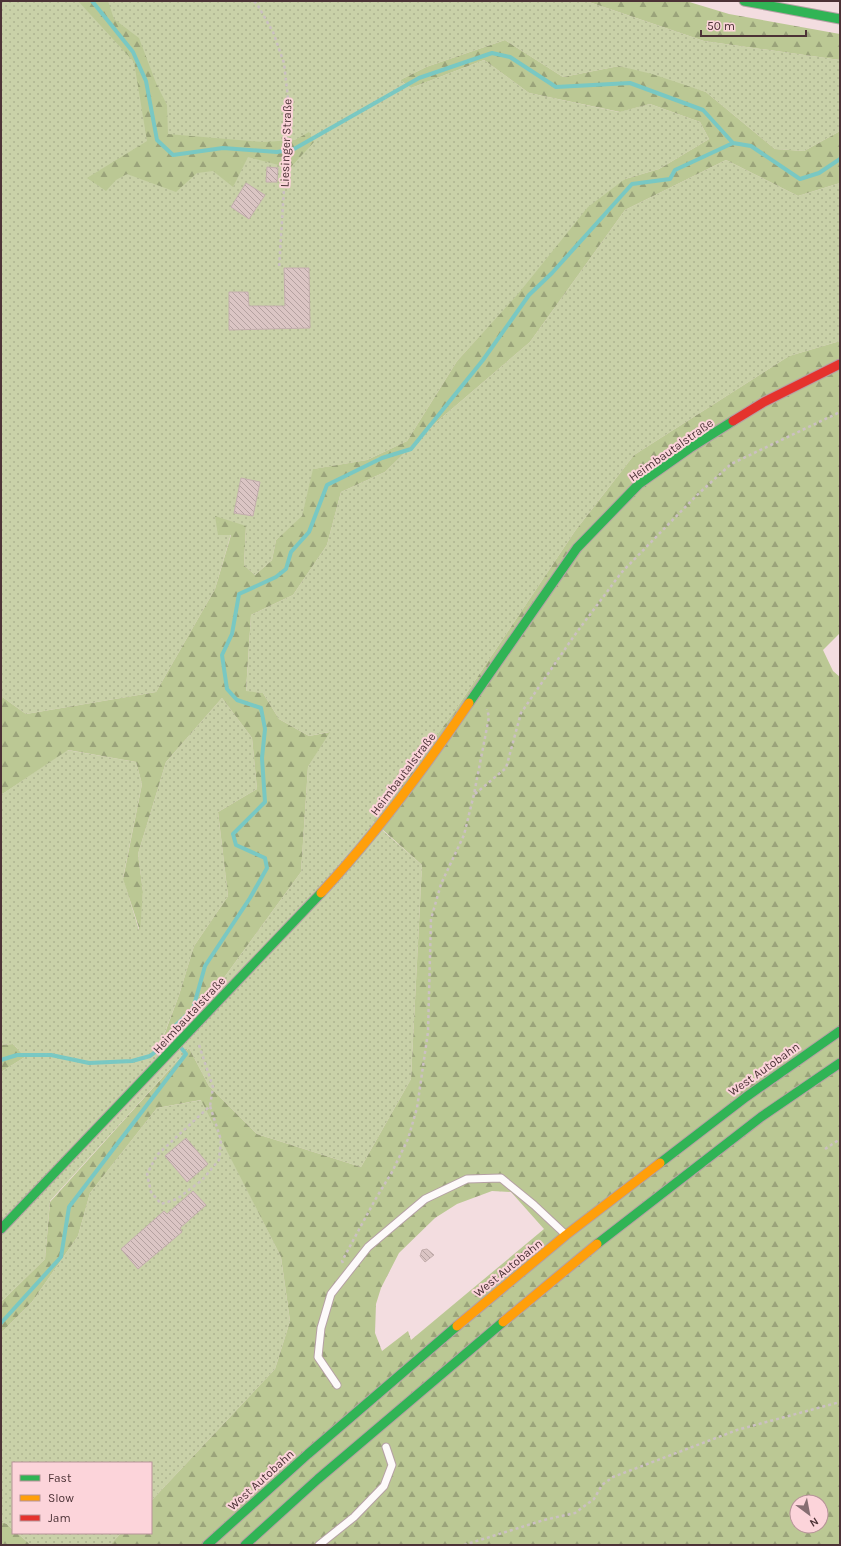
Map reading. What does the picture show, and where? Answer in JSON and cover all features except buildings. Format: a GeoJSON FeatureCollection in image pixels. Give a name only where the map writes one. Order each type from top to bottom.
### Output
{"type":"FeatureCollection","features":[{"type":"Feature","properties":{"kind":"main road"},"geometry":{"type":"LineString","coordinates":[[744,1],[840,19]]}},
{"type":"Feature","properties":{"kind":"main road","name":"Heimbautalstraße"},"geometry":{"type":"LineString","coordinates":[[1,1229],[352,860],[426,766],[577,548],[640,484],[690,448],[764,402],[840,364]]}},
{"type":"Feature","properties":{"kind":"main road","name":"West Autobahn"},"geometry":{"type":"LineString","coordinates":[[207,1545],[319,1444],[566,1235],[746,1097],[840,1031]]}},
{"type":"Feature","properties":{"kind":"main road"},"geometry":{"type":"LineString","coordinates":[[245,1545],[260,1536],[406,1404],[579,1258],[761,1117],[840,1062]]}},
{"type":"Feature","properties":{"kind":"lane"},"geometry":{"type":"LineString","coordinates":[[336,1386],[318,1357],[321,1328],[331,1294],[368,1247],[424,1199],[467,1179],[501,1178],[534,1205],[566,1235]]}},
{"type":"Feature","properties":{"kind":"lane"},"geometry":{"type":"LineString","coordinates":[[319,1545],[354,1517],[384,1486],[392,1465],[386,1447]]}},
{"type":"Feature","properties":{"kind":"path","name":"Liesinger Straße"},"geometry":{"type":"LineString","coordinates":[[254,1],[258,4],[273,32],[284,63],[289,108],[279,269]]}},
{"type":"Feature","properties":{"kind":"path"},"geometry":{"type":"LineString","coordinates":[[474,794],[506,768],[521,713],[574,636],[621,573],[696,496],[731,464],[840,412]]}},
{"type":"Feature","properties":{"kind":"path"},"geometry":{"type":"LineString","coordinates":[[349,1271],[342,1261],[392,1172],[408,1139],[417,1108],[428,1032],[431,919],[441,884],[464,835],[474,794],[489,717],[482,687]]}},
{"type":"Feature","properties":{"kind":"path"},"geometry":{"type":"LineString","coordinates":[[193,1027],[213,1087],[210,1106],[221,1140],[219,1160],[202,1180],[177,1199],[161,1204],[151,1192],[147,1174],[156,1154],[210,1106]]}},
{"type":"Feature","properties":{"kind":"path"},"geometry":{"type":"LineString","coordinates":[[825,1150],[840,1139]]}},
{"type":"Feature","properties":{"kind":"path"},"geometry":{"type":"LineString","coordinates":[[464,1545],[544,1520],[575,1513],[594,1499],[602,1485],[613,1477],[737,1430],[840,1402]]}},
{"type":"Feature","properties":{"kind":"green space"},"geometry":{"type":"Polygon","coordinates":[[[1,1],[586,1],[704,41],[840,60],[840,131],[804,151],[775,149],[706,92],[619,66],[563,77],[505,40],[426,67],[400,80],[411,88],[484,60],[529,93],[619,112],[650,104],[700,122],[709,139],[659,169],[625,179],[457,361],[407,441],[367,460],[314,469],[302,517],[276,540],[272,560],[255,575],[244,565],[246,526],[231,534],[215,589],[156,692],[26,714],[1,696],[1,1]]]}},
{"type":"Feature","properties":{"kind":"green space"},"geometry":{"type":"Polygon","coordinates":[[[78,1],[108,1],[114,19],[139,38],[156,83],[167,105],[168,134],[263,142],[295,140],[309,132],[314,142],[290,168],[248,157],[233,187],[213,171],[197,173],[176,192],[127,174],[116,180],[106,191],[87,178],[147,141],[134,62],[78,1]]]}},
{"type":"Feature","properties":{"kind":"green space"},"geometry":{"type":"Polygon","coordinates":[[[586,1],[686,1],[729,14],[840,34],[840,60],[704,41],[586,1]]]}},
{"type":"Feature","properties":{"kind":"green space"},"geometry":{"type":"Polygon","coordinates":[[[505,40],[563,77],[619,66],[652,74],[706,92],[775,149],[804,151],[840,131],[840,183],[798,196],[726,160],[625,210],[530,342],[432,426],[385,472],[341,492],[327,545],[293,595],[251,615],[246,691],[263,693],[279,719],[309,736],[330,732],[308,767],[301,872],[194,1019],[160,1046],[179,995],[194,946],[228,896],[218,812],[257,789],[252,738],[222,698],[166,762],[138,854],[143,892],[140,931],[123,879],[142,784],[136,762],[68,750],[1,795],[1,696],[26,714],[156,692],[215,589],[231,535],[218,535],[215,516],[246,526],[244,565],[255,575],[272,560],[276,540],[302,516],[313,469],[367,460],[407,441],[457,361],[518,294],[588,207],[625,179],[659,169],[709,139],[700,122],[650,104],[620,112],[529,93],[484,60],[411,88],[400,80],[426,67],[505,40]]]}},
{"type":"Feature","properties":{"kind":"green space"},"geometry":{"type":"Polygon","coordinates":[[[726,160],[798,196],[840,183],[840,341],[789,356],[634,455],[575,531],[454,712],[373,822],[422,865],[411,1079],[361,1167],[257,1134],[209,1086],[189,1048],[50,1201],[45,1259],[1,1302],[1,1072],[25,1057],[13,1044],[1,1045],[1,795],[67,750],[136,762],[142,784],[123,878],[139,930],[143,892],[138,854],[166,762],[222,698],[252,738],[257,789],[218,812],[228,896],[194,946],[179,995],[160,1045],[194,1019],[301,872],[308,767],[329,732],[309,736],[279,719],[263,693],[246,692],[251,615],[293,595],[327,545],[341,492],[385,472],[432,426],[530,342],[625,210],[726,160]]]}},
{"type":"Feature","properties":{"kind":"green space"},"geometry":{"type":"Polygon","coordinates":[[[840,341],[840,633],[823,650],[833,671],[840,677],[840,1545],[110,1545],[120,1534],[152,1534],[152,1500],[275,1369],[290,1321],[281,1257],[201,1100],[157,1108],[90,1193],[78,1236],[32,1302],[1,1333],[1,1302],[45,1259],[50,1202],[189,1048],[209,1086],[257,1134],[361,1167],[411,1079],[422,865],[373,821],[454,712],[575,531],[634,455],[789,356],[840,341]],[[492,1191],[457,1204],[435,1218],[399,1253],[381,1288],[376,1304],[375,1333],[382,1351],[408,1331],[411,1340],[544,1229],[511,1192],[492,1191]]]}},
{"type":"Feature","properties":{"kind":"green space"},"geometry":{"type":"Polygon","coordinates":[[[13,1044],[25,1057],[1,1072],[1,1045],[13,1044]]]}},
{"type":"Feature","properties":{"kind":"green space"},"geometry":{"type":"Polygon","coordinates":[[[202,1100],[281,1257],[290,1321],[275,1369],[152,1500],[152,1462],[12,1462],[12,1529],[7,1524],[1,1522],[1,1333],[32,1302],[78,1236],[90,1193],[157,1108],[202,1100]]]}},
{"type":"Feature","properties":{"kind":"green space"},"geometry":{"type":"Polygon","coordinates":[[[1,1522],[7,1524],[12,1529],[12,1534],[18,1534],[31,1545],[1,1545],[1,1522]]]}},
{"type":"Feature","properties":{"kind":"green space"},"geometry":{"type":"Polygon","coordinates":[[[18,1534],[120,1534],[110,1545],[31,1545],[18,1534]]]}},
{"type":"Feature","properties":{"kind":"waterway"},"geometry":{"type":"LineString","coordinates":[[92,1],[133,52],[146,81],[157,140],[173,155],[223,148],[277,152],[294,149],[419,78],[492,53],[510,57],[556,87],[630,83],[703,110],[733,143]]}},
{"type":"Feature","properties":{"kind":"waterway"},"geometry":{"type":"LineString","coordinates":[[173,1036],[176,1025],[193,1009],[205,966],[250,898],[267,868],[265,858],[236,845],[233,834],[265,802],[262,758],[265,729],[261,708],[237,700],[227,689],[222,655],[232,634],[239,594],[276,577],[286,569],[291,552],[309,532],[327,485],[382,458],[411,449],[483,360],[529,295],[552,273],[632,184],[670,179],[675,170],[733,143],[751,146],[800,179],[819,173],[840,159]]}},
{"type":"Feature","properties":{"kind":"waterway"},"geometry":{"type":"LineString","coordinates":[[1,1060],[17,1055],[51,1055],[89,1063],[132,1061],[150,1056],[159,1049]]}},
{"type":"Feature","properties":{"kind":"waterway"},"geometry":{"type":"LineString","coordinates":[[1,1323],[61,1257],[69,1207],[186,1054],[182,1049]]}},
{"type":"Feature","properties":{"kind":"traffic: fast"},"geometry":{"type":"LineString","coordinates":[[744,1],[840,19]]}},
{"type":"Feature","properties":{"kind":"traffic: fast"},"geometry":{"type":"LineString","coordinates":[[469,703],[577,548],[639,484],[690,448],[733,421]]}},
{"type":"Feature","properties":{"kind":"traffic: fast"},"geometry":{"type":"LineString","coordinates":[[1,1229],[321,893]]}},
{"type":"Feature","properties":{"kind":"traffic: fast"},"geometry":{"type":"LineString","coordinates":[[660,1163],[746,1097],[840,1031]]}},
{"type":"Feature","properties":{"kind":"traffic: fast"},"geometry":{"type":"LineString","coordinates":[[597,1244],[761,1117],[840,1063]]}},
{"type":"Feature","properties":{"kind":"traffic: fast"},"geometry":{"type":"LineString","coordinates":[[245,1545],[318,1479],[503,1322]]}},
{"type":"Feature","properties":{"kind":"traffic: fast"},"geometry":{"type":"LineString","coordinates":[[207,1545],[308,1454],[457,1326]]}},
{"type":"Feature","properties":{"kind":"traffic: slow"},"geometry":{"type":"LineString","coordinates":[[321,893],[361,848],[399,801],[469,703]]}},
{"type":"Feature","properties":{"kind":"traffic: slow"},"geometry":{"type":"LineString","coordinates":[[457,1326],[566,1235],[660,1163]]}},
{"type":"Feature","properties":{"kind":"traffic: slow"},"geometry":{"type":"LineString","coordinates":[[503,1322],[597,1244]]}},
{"type":"Feature","properties":{"kind":"traffic: jam"},"geometry":{"type":"LineString","coordinates":[[733,421],[764,402],[840,364]]}}]}
